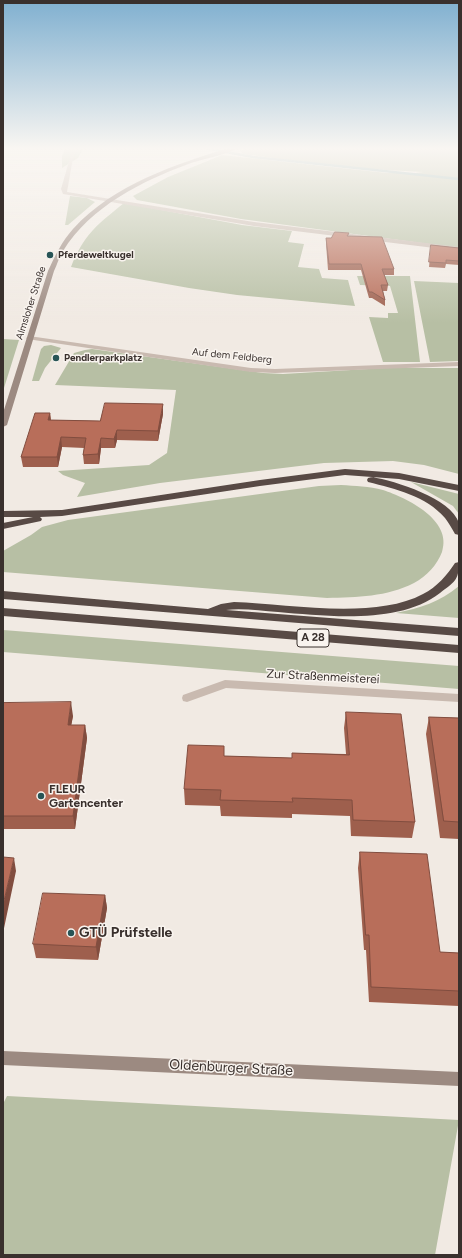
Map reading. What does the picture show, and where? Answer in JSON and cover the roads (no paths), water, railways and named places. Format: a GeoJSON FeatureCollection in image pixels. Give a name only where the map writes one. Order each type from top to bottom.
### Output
{"type":"FeatureCollection","features":[{"type":"Feature","properties":{"kind":"highway"},"geometry":{"type":"LineString","coordinates":[[3,526],[41,519],[62,513],[313,475],[345,472],[369,473],[422,480],[459,488]]}},
{"type":"Feature","properties":{"kind":"highway"},"geometry":{"type":"LineString","coordinates":[[313,475],[376,480],[417,494],[436,505],[449,516],[459,532]]}},
{"type":"Feature","properties":{"kind":"highway"},"geometry":{"type":"LineString","coordinates":[[3,514],[62,513]]}},
{"type":"Feature","properties":{"kind":"highway"},"geometry":{"type":"LineString","coordinates":[[198,612],[233,606],[356,612],[404,606],[424,599],[442,588],[457,572],[459,565]]}},
{"type":"Feature","properties":{"kind":"highway","name":"A 28"},"geometry":{"type":"LineString","coordinates":[[3,595],[459,632]]}},
{"type":"Feature","properties":{"kind":"highway","name":"A 28"},"geometry":{"type":"LineString","coordinates":[[3,612],[459,649]]}},
{"type":"Feature","properties":{"kind":"street","name":"Almsloher Straße"},"geometry":{"type":"LineString","coordinates":[[3,426],[51,271],[59,252],[70,236],[83,222],[105,206]]}},
{"type":"Feature","properties":{"kind":"street"},"geometry":{"type":"LineString","coordinates":[[152,206],[255,224],[400,240],[459,249]]}},
{"type":"Feature","properties":{"kind":"street","name":"Auf dem Feldberg"},"geometry":{"type":"LineString","coordinates":[[30,338],[251,370],[275,371],[459,364]]}},
{"type":"Feature","properties":{"kind":"street","name":"Zur Straßenmeisterei"},"geometry":{"type":"LineString","coordinates":[[187,698],[225,684],[459,698]]}},
{"type":"Feature","properties":{"kind":"street","name":"Oldenburger Straße"},"geometry":{"type":"LineString","coordinates":[[3,1058],[459,1079]]}},
{"type":"Feature","properties":{"kind":"place","name":"Pferdeweltkugel"},"geometry":{"type":"Point","coordinates":[50,255]}},
{"type":"Feature","properties":{"kind":"place","name":"Pendlerparkplatz"},"geometry":{"type":"Point","coordinates":[56,358]}},
{"type":"Feature","properties":{"kind":"place","name":"FLEUR Gartencenter"},"geometry":{"type":"Point","coordinates":[41,796]}},
{"type":"Feature","properties":{"kind":"place","name":"GTÜ Prüfstelle"},"geometry":{"type":"Point","coordinates":[71,933]}}]}
